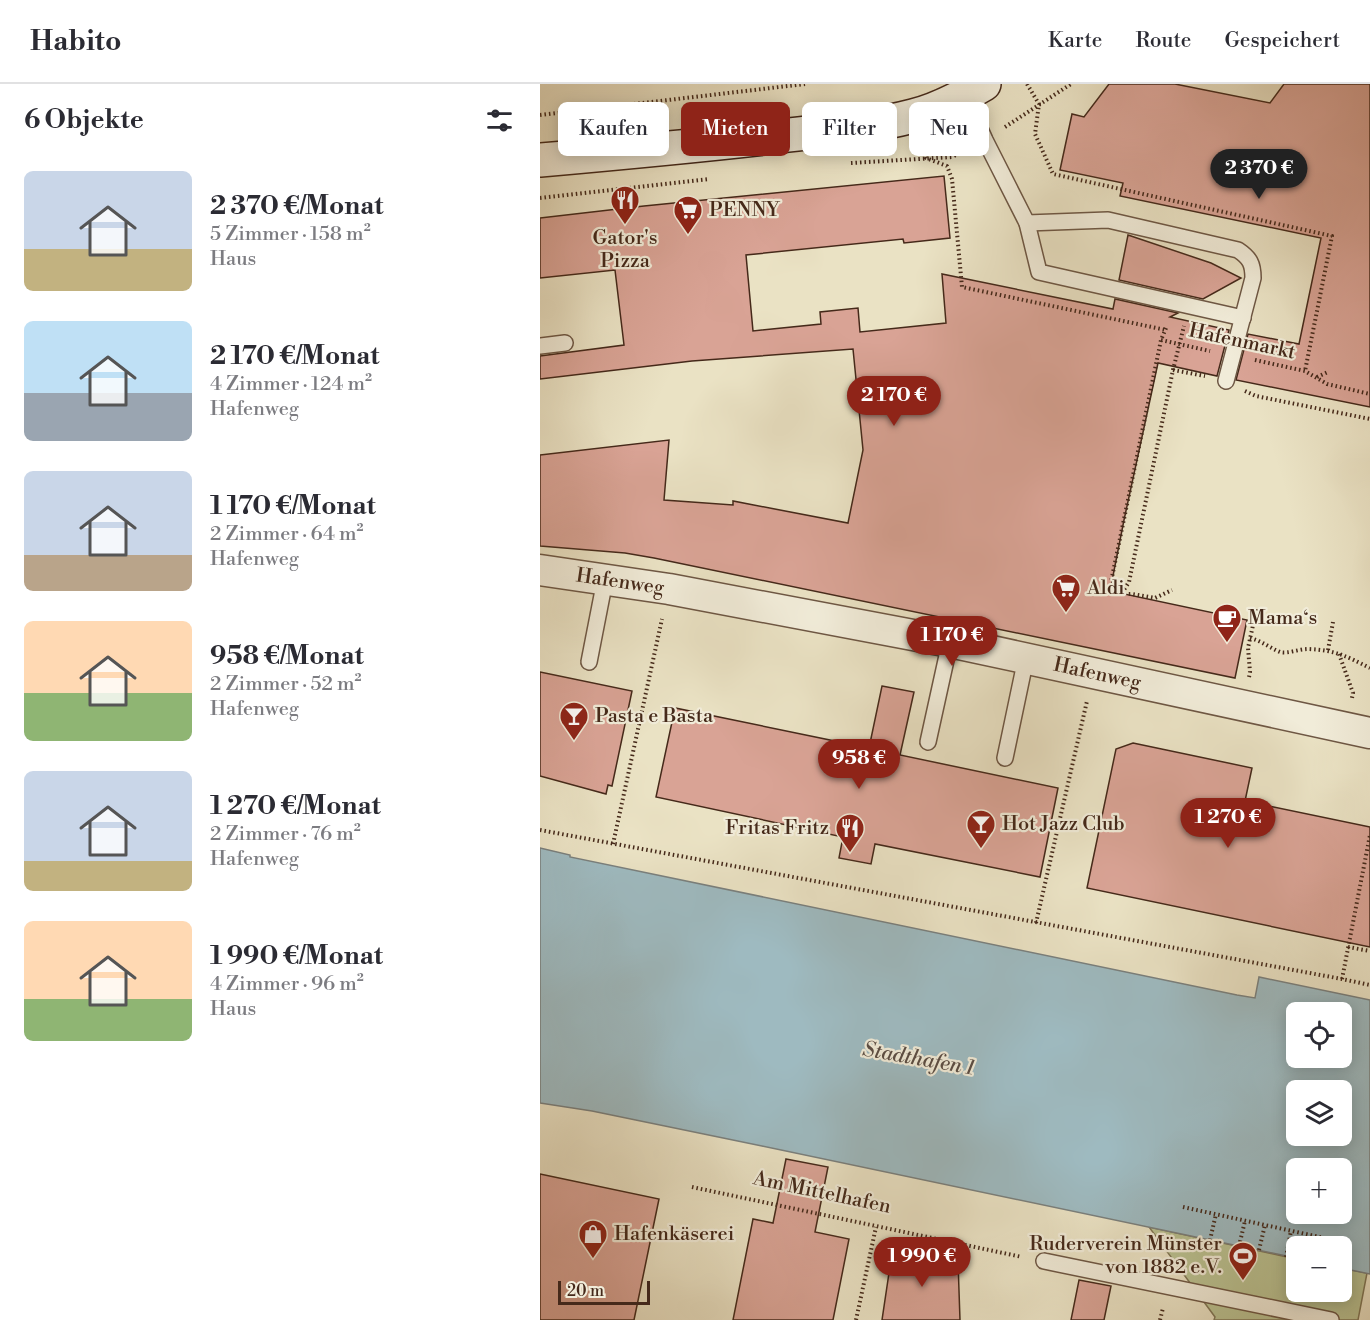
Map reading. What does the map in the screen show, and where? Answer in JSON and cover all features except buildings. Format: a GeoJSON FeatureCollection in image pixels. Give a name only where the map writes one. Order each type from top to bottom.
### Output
{"type":"FeatureCollection","features":[{"type":"Feature","properties":{"kind":"main road"},"geometry":{"type":"LineString","coordinates":[[540,160],[731,142],[866,125],[933,110],[975,90]]}},
{"type":"Feature","properties":{"kind":"street","name":"Hafenweg"},"geometry":{"type":"LineString","coordinates":[[540,570],[669,589],[950,642],[1370,733]]}},
{"type":"Feature","properties":{"kind":"lane"},"geometry":{"type":"LineString","coordinates":[[975,90],[985,140],[1027,223],[1039,272],[1243,318]]}},
{"type":"Feature","properties":{"kind":"lane"},"geometry":{"type":"LineString","coordinates":[[1027,223],[1108,220],[1238,250],[1251,261],[1253,278],[1226,381]]}},
{"type":"Feature","properties":{"kind":"lane"},"geometry":{"type":"LineString","coordinates":[[540,346],[565,343]]}},
{"type":"Feature","properties":{"kind":"lane"},"geometry":{"type":"LineString","coordinates":[[589,662],[605,580]]}},
{"type":"Feature","properties":{"kind":"lane"},"geometry":{"type":"LineString","coordinates":[[928,742],[950,642]]}},
{"type":"Feature","properties":{"kind":"lane"},"geometry":{"type":"LineString","coordinates":[[1005,758],[1026,658]]}},
{"type":"Feature","properties":{"kind":"lane"},"geometry":{"type":"LineString","coordinates":[[1044,1261],[1331,1320]]}},
{"type":"Feature","properties":{"kind":"path"},"geometry":{"type":"LineString","coordinates":[[540,116],[805,84]]}},
{"type":"Feature","properties":{"kind":"path"},"geometry":{"type":"LineString","coordinates":[[1027,84],[1039,104]]}},
{"type":"Feature","properties":{"kind":"path"},"geometry":{"type":"LineString","coordinates":[[1121,594],[1111,582],[1161,340],[1166,330],[1171,303]]}},
{"type":"Feature","properties":{"kind":"path"},"geometry":{"type":"LineString","coordinates":[[1121,594],[1129,582],[1170,381],[1188,307]]}},
{"type":"Feature","properties":{"kind":"path","name":"Hafenmarkt"},"geometry":{"type":"LineString","coordinates":[[1161,340],[1305,371],[1327,384],[1370,394]]}},
{"type":"Feature","properties":{"kind":"path","name":"Hafenmarkt"},"geometry":{"type":"LineString","coordinates":[[1316,377],[1328,372]]}},
{"type":"Feature","properties":{"kind":"path"},"geometry":{"type":"LineString","coordinates":[[1256,396],[1370,419]]}},
{"type":"Feature","properties":{"kind":"path"},"geometry":{"type":"LineString","coordinates":[[613,844],[669,589]]}},
{"type":"Feature","properties":{"kind":"path"},"geometry":{"type":"LineString","coordinates":[[1121,594],[1155,598],[1172,590]]}},
{"type":"Feature","properties":{"kind":"path"},"geometry":{"type":"LineString","coordinates":[[1250,672],[1248,648],[1257,607]]}},
{"type":"Feature","properties":{"kind":"path"},"geometry":{"type":"LineString","coordinates":[[1328,650],[1333,622]]}},
{"type":"Feature","properties":{"kind":"path"},"geometry":{"type":"LineString","coordinates":[[1250,638],[1282,653],[1304,649],[1328,650],[1370,668]]}},
{"type":"Feature","properties":{"kind":"path"},"geometry":{"type":"LineString","coordinates":[[1339,653],[1353,693]]}},
{"type":"Feature","properties":{"kind":"path"},"geometry":{"type":"LineString","coordinates":[[1036,922],[1093,673]]}},
{"type":"Feature","properties":{"kind":"path"},"geometry":{"type":"LineString","coordinates":[[540,830],[1370,985]]}},
{"type":"Feature","properties":{"kind":"path"},"geometry":{"type":"LineString","coordinates":[[1342,979],[1370,835]]}},
{"type":"Feature","properties":{"kind":"path"},"geometry":{"type":"LineString","coordinates":[[1348,947],[1370,951]]}},
{"type":"Feature","properties":{"kind":"path","name":"Am Mittelhafen"},"geometry":{"type":"LineString","coordinates":[[692,1187],[1044,1261]]}},
{"type":"Feature","properties":{"kind":"path"},"geometry":{"type":"LineString","coordinates":[[1183,1207],[1315,1236]]}},
{"type":"Feature","properties":{"kind":"path"},"geometry":{"type":"LineString","coordinates":[[1210,1240],[1216,1214]]}},
{"type":"Feature","properties":{"kind":"path"},"geometry":{"type":"LineString","coordinates":[[1239,1246],[1245,1221]]}},
{"type":"Feature","properties":{"kind":"path"},"geometry":{"type":"LineString","coordinates":[[1259,1250],[1265,1225]]}},
{"type":"Feature","properties":{"kind":"path"},"geometry":{"type":"LineString","coordinates":[[856,1320],[877,1227]]}},
{"type":"Feature","properties":{"kind":"path"},"geometry":{"type":"LineString","coordinates":[[1290,1236],[1291,1231]]}},
{"type":"Feature","properties":{"kind":"green space","name":"Ruderverein Münster von 1882 e.V."},"geometry":{"type":"Polygon","coordinates":[[[1149,1227],[1286,1257],[1286,1302],[1352,1302],[1352,1270],[1367,1273],[1358,1320],[1214,1320],[1215,1317],[1149,1227]]]}},
{"type":"Feature","properties":{"kind":"water","name":"Stadthafen 1"},"geometry":{"type":"Polygon","coordinates":[[[540,848],[570,855],[570,857],[1237,995],[1255,998],[1259,977],[1370,1000],[1370,1274],[1352,1270],[1352,1236],[1286,1236],[1286,1256],[592,1111],[540,1103],[540,848]]]}},
{"type":"Feature","properties":{"kind":"place","name":"Gator's Pizza"},"geometry":{"type":"Point","coordinates":[625,226]}},
{"type":"Feature","properties":{"kind":"place","name":"PENNY"},"geometry":{"type":"Point","coordinates":[688,236]}},
{"type":"Feature","properties":{"kind":"place","name":"Aldi"},"geometry":{"type":"Point","coordinates":[1066,614]}},
{"type":"Feature","properties":{"kind":"place","name":"Mama‘s"},"geometry":{"type":"Point","coordinates":[1227,644]}},
{"type":"Feature","properties":{"kind":"place","name":"Pasta e Basta"},"geometry":{"type":"Point","coordinates":[574,742]}},
{"type":"Feature","properties":{"kind":"place","name":"Hot Jazz Club"},"geometry":{"type":"Point","coordinates":[981,850]}},
{"type":"Feature","properties":{"kind":"place","name":"Fritas Fritz"},"geometry":{"type":"Point","coordinates":[850,854]}},
{"type":"Feature","properties":{"kind":"place","name":"Hafenkäserei"},"geometry":{"type":"Point","coordinates":[593,1260]}},
{"type":"Feature","properties":{"kind":"place","name":"Ruderverein Münster von 1882 e.V."},"geometry":{"type":"Point","coordinates":[1243,1282]}}]}
